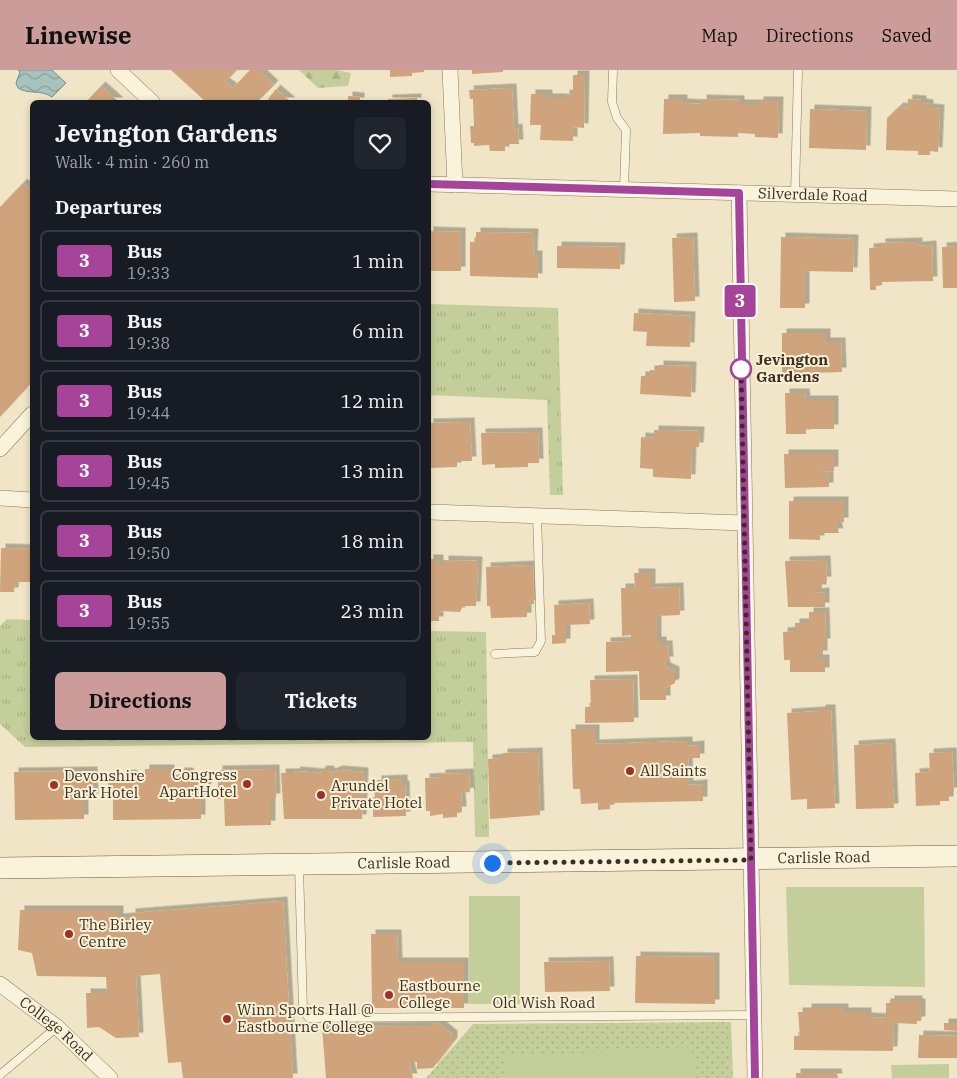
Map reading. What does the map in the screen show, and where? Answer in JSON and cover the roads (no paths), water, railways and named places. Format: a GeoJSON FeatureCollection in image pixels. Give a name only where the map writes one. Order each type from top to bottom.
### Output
{"type":"FeatureCollection","features":[{"type":"Feature","properties":{"kind":"street"},"geometry":{"type":"LineString","coordinates":[[450,70],[455,185]]}},
{"type":"Feature","properties":{"kind":"street"},"geometry":{"type":"LineString","coordinates":[[126,73],[150,100]]}},
{"type":"Feature","properties":{"kind":"street","name":"Silverdale Road"},"geometry":{"type":"LineString","coordinates":[[431,184],[957,199]]}},
{"type":"Feature","properties":{"kind":"street"},"geometry":{"type":"LineString","coordinates":[[739,193],[755,1078]]}},
{"type":"Feature","properties":{"kind":"street"},"geometry":{"type":"LineString","coordinates":[[0,449],[30,416]]}},
{"type":"Feature","properties":{"kind":"street"},"geometry":{"type":"LineString","coordinates":[[0,498],[30,500]]}},
{"type":"Feature","properties":{"kind":"street"},"geometry":{"type":"LineString","coordinates":[[431,512],[744,523]]}},
{"type":"Feature","properties":{"kind":"street","name":"Carlisle Road"},"geometry":{"type":"LineString","coordinates":[[0,868],[298,866],[957,856]]}},
{"type":"Feature","properties":{"kind":"street","name":"College Road"},"geometry":{"type":"LineString","coordinates":[[0,984],[58,1027],[110,1078]]}},
{"type":"Feature","properties":{"kind":"lane"},"geometry":{"type":"LineString","coordinates":[[613,70],[612,102],[617,118],[626,130],[624,189]]}},
{"type":"Feature","properties":{"kind":"lane"},"geometry":{"type":"LineString","coordinates":[[795,194],[798,70]]}},
{"type":"Feature","properties":{"kind":"lane"},"geometry":{"type":"LineString","coordinates":[[495,654],[535,652],[541,642],[537,515]]}},
{"type":"Feature","properties":{"kind":"lane","name":"Old Wish Road"},"geometry":{"type":"LineString","coordinates":[[298,866],[302,1010],[309,1018],[754,1015]]}},
{"type":"Feature","properties":{"kind":"lane"},"geometry":{"type":"LineString","coordinates":[[0,1076],[58,1027]]}},
{"type":"Feature","properties":{"kind":"water"},"geometry":{"type":"Polygon","coordinates":[[[18,70],[52,70],[66,83],[52,97],[43,93],[22,90],[18,88],[16,83],[20,72],[18,70]]]}},
{"type":"Feature","properties":{"kind":"place","name":"Jevington Gardens"},"geometry":{"type":"Point","coordinates":[741,369]}},
{"type":"Feature","properties":{"kind":"place","name":"All Saints"},"geometry":{"type":"Point","coordinates":[630,771]}},
{"type":"Feature","properties":{"kind":"place","name":"Congress ApartHotel"},"geometry":{"type":"Point","coordinates":[247,784]}},
{"type":"Feature","properties":{"kind":"place","name":"Devonshire Park Hotel"},"geometry":{"type":"Point","coordinates":[54,785]}},
{"type":"Feature","properties":{"kind":"place","name":"Arundel Private Hotel"},"geometry":{"type":"Point","coordinates":[321,795]}},
{"type":"Feature","properties":{"kind":"place","name":"The Birley Centre"},"geometry":{"type":"Point","coordinates":[69,934]}},
{"type":"Feature","properties":{"kind":"place","name":"Eastbourne College"},"geometry":{"type":"Point","coordinates":[389,995]}},
{"type":"Feature","properties":{"kind":"place","name":"Winn Sports Hall @ Eastbourne College"},"geometry":{"type":"Point","coordinates":[227,1019]}}]}
